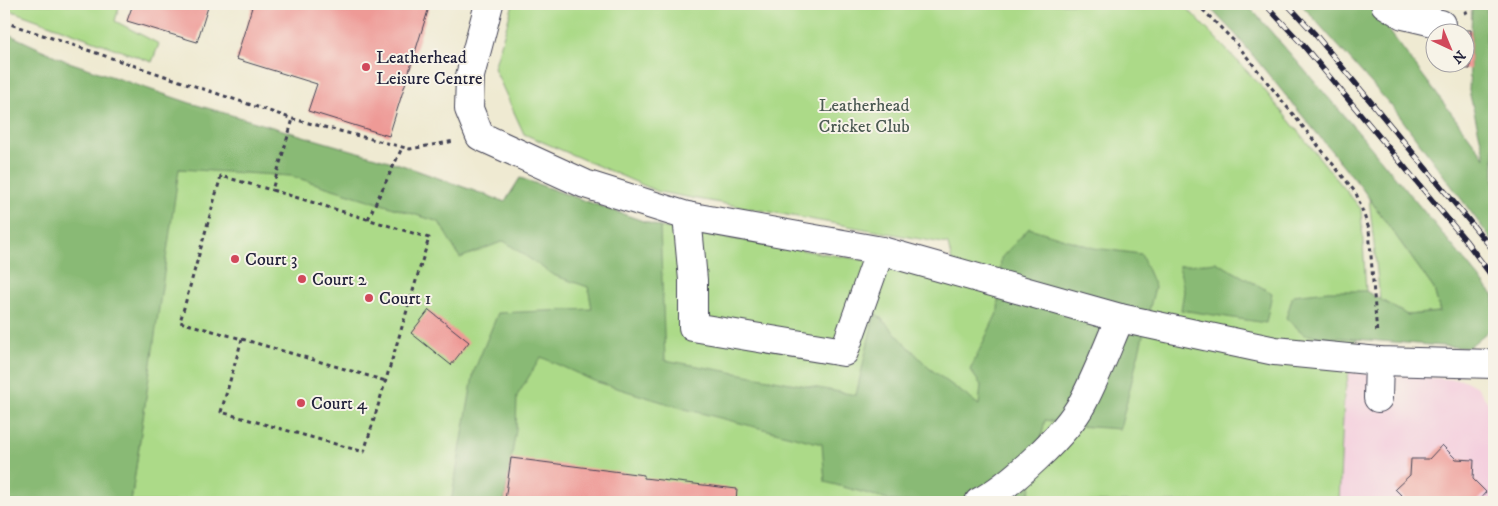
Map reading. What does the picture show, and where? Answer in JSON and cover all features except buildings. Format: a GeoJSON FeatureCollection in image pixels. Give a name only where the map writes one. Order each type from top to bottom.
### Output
{"type":"FeatureCollection","features":[{"type":"Feature","properties":{"kind":"lane"},"geometry":{"type":"LineString","coordinates":[[490,4],[470,76],[469,109],[480,136],[585,184],[687,216],[882,251],[1120,318],[1275,351],[1379,361],[1494,364]]}},
{"type":"Feature","properties":{"kind":"lane"},"geometry":{"type":"LineString","coordinates":[[1385,4],[1403,15],[1433,22]]}},
{"type":"Feature","properties":{"kind":"lane"},"geometry":{"type":"LineString","coordinates":[[687,216],[693,280],[692,328],[844,352],[876,262],[882,251]]}},
{"type":"Feature","properties":{"kind":"lane"},"geometry":{"type":"LineString","coordinates":[[979,502],[991,496],[1044,452],[1082,404],[1120,318]]}},
{"type":"Feature","properties":{"kind":"lane"},"geometry":{"type":"LineString","coordinates":[[1378,398],[1379,361]]}},
{"type":"Feature","properties":{"kind":"path"},"geometry":{"type":"LineString","coordinates":[[1197,4],[1235,42],[1356,193],[1369,229],[1379,361]]}},
{"type":"Feature","properties":{"kind":"path"},"geometry":{"type":"LineString","coordinates":[[4,22],[293,119],[402,148],[410,149],[480,136]]}},
{"type":"Feature","properties":{"kind":"path"},"geometry":{"type":"LineString","coordinates":[[275,191],[272,190],[293,119]]}},
{"type":"Feature","properties":{"kind":"path"},"geometry":{"type":"LineString","coordinates":[[368,219],[402,148]]}},
{"type":"Feature","properties":{"kind":"path"},"geometry":{"type":"LineString","coordinates":[[242,339],[221,412],[364,452],[386,381],[429,238],[221,176],[180,322],[242,339],[386,381]]}},
{"type":"Feature","properties":{"kind":"shaded area"},"geometry":{"type":"Polygon","coordinates":[[[1349,372],[1464,380],[1477,387],[1489,404],[1494,432],[1494,502],[1339,502],[1344,396],[1349,372]]]}},
{"type":"Feature","properties":{"kind":"green space"},"geometry":{"type":"Polygon","coordinates":[[[4,4],[120,4],[115,21],[159,44],[152,62],[4,8],[4,4]]]}},
{"type":"Feature","properties":{"kind":"green space","name":"Leatherhead Cricket Club"},"geometry":{"type":"Polygon","coordinates":[[[513,4],[1183,4],[1262,87],[1361,209],[1366,291],[1344,396],[1339,502],[131,502],[178,169],[396,163],[505,202],[520,178],[660,227],[876,262],[954,270],[948,244],[659,192],[524,134],[494,68],[513,4]]]}},
{"type":"Feature","properties":{"kind":"green space"},"geometry":{"type":"Polygon","coordinates":[[[1206,4],[1247,4],[1359,133],[1494,296],[1493,327],[1468,348],[1305,335],[1286,318],[1293,295],[1328,291],[1366,291],[1407,315],[1440,312],[1434,289],[1361,187],[1236,35],[1206,4]]]}},
{"type":"Feature","properties":{"kind":"green space"},"geometry":{"type":"Polygon","coordinates":[[[1301,4],[1369,4],[1485,158],[1469,91],[1470,72],[1476,72],[1476,22],[1471,22],[1472,4],[1487,4],[1486,51],[1489,100],[1494,131],[1494,243],[1395,110],[1301,4]]]}},
{"type":"Feature","properties":{"kind":"green space"},"geometry":{"type":"Polygon","coordinates":[[[4,32],[66,61],[190,103],[396,163],[505,202],[520,178],[660,227],[665,360],[856,395],[875,312],[929,368],[979,405],[981,385],[970,370],[998,311],[1001,258],[1029,228],[1094,248],[1141,254],[1155,287],[1120,429],[1077,426],[1045,420],[1028,502],[898,502],[825,482],[822,444],[685,409],[594,381],[541,357],[517,396],[516,430],[504,502],[451,502],[474,371],[498,313],[592,309],[588,287],[553,275],[504,241],[460,258],[439,222],[291,176],[179,169],[131,502],[4,502],[4,32]]]}},
{"type":"Feature","properties":{"kind":"green space"},"geometry":{"type":"Polygon","coordinates":[[[1369,198],[1434,289],[1440,312],[1407,315],[1380,300],[1369,198]]]}},
{"type":"Feature","properties":{"kind":"green space"},"geometry":{"type":"Polygon","coordinates":[[[1216,262],[1272,293],[1266,323],[1181,310],[1184,291],[1179,266],[1216,262]]]}},
{"type":"Feature","properties":{"kind":"railway"},"geometry":{"type":"LineString","coordinates":[[1265,4],[1303,45],[1466,241],[1494,279]]}},
{"type":"Feature","properties":{"kind":"railway"},"geometry":{"type":"LineString","coordinates":[[1287,4],[1314,33],[1494,251]]}},
{"type":"Feature","properties":{"kind":"place","name":"Leatherhead Leisure Centre"},"geometry":{"type":"Point","coordinates":[366,67]}},
{"type":"Feature","properties":{"kind":"place","name":"Court 3"},"geometry":{"type":"Point","coordinates":[235,259]}},
{"type":"Feature","properties":{"kind":"place","name":"Court 2"},"geometry":{"type":"Point","coordinates":[302,279]}},
{"type":"Feature","properties":{"kind":"place","name":"Court 1"},"geometry":{"type":"Point","coordinates":[369,298]}},
{"type":"Feature","properties":{"kind":"place","name":"Court 4"},"geometry":{"type":"Point","coordinates":[301,403]}}]}
